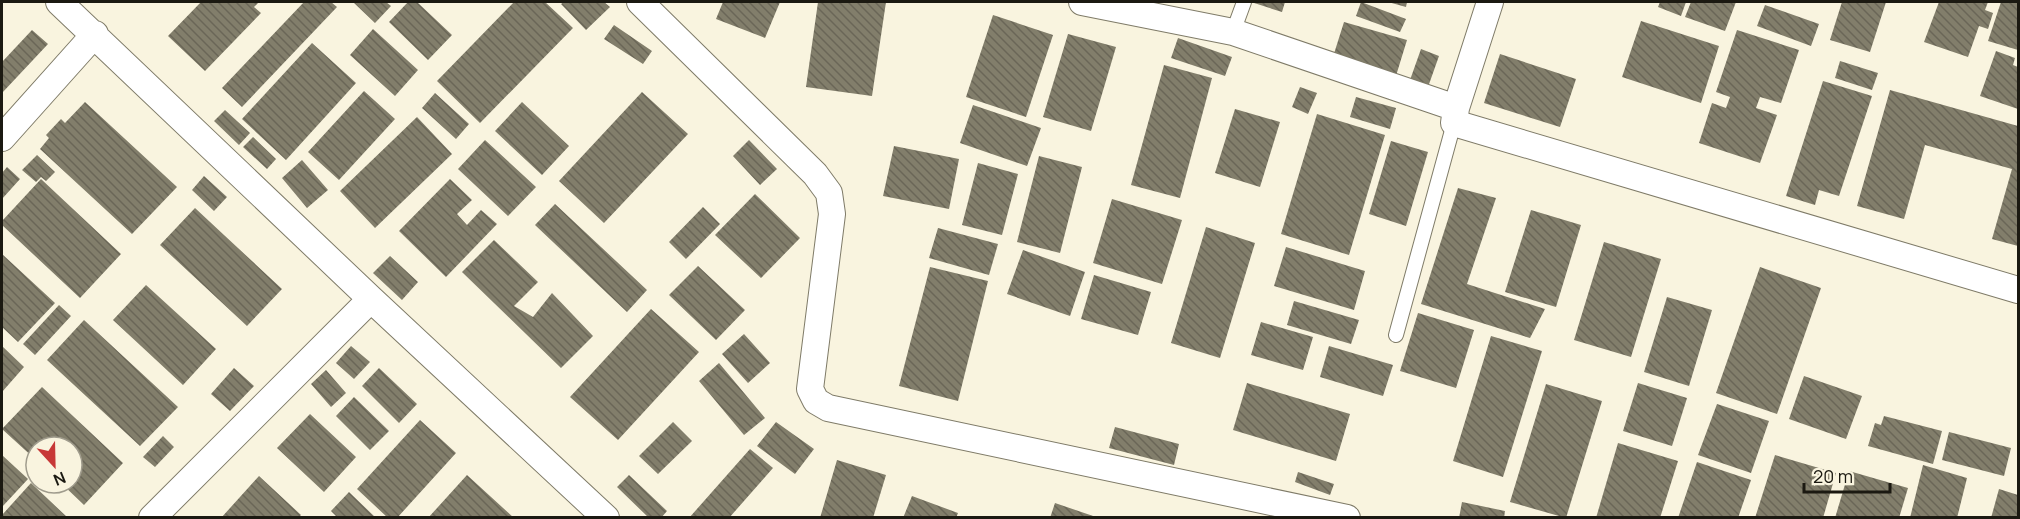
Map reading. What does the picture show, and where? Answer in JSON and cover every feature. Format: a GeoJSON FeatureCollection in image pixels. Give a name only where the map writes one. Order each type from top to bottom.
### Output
{"type":"FeatureCollection","features":[{"type":"Feature","properties":{"kind":"street"},"geometry":{"type":"LineString","coordinates":[[59,2],[371,299],[606,518]]}},
{"type":"Feature","properties":{"kind":"street"},"geometry":{"type":"LineString","coordinates":[[640,2],[815,174],[829,193],[832,214],[810,389],[816,402],[828,408],[1347,518]]}},
{"type":"Feature","properties":{"kind":"street"},"geometry":{"type":"LineString","coordinates":[[1082,2],[1233,32],[1455,115],[2019,290]]}},
{"type":"Feature","properties":{"kind":"street"},"geometry":{"type":"LineString","coordinates":[[1455,115],[1490,2]]}},
{"type":"Feature","properties":{"kind":"street"},"geometry":{"type":"LineString","coordinates":[[2,138],[94,34]]}},
{"type":"Feature","properties":{"kind":"street"},"geometry":{"type":"LineString","coordinates":[[152,518],[371,299]]}},
{"type":"Feature","properties":{"kind":"lane"},"geometry":{"type":"LineString","coordinates":[[1233,32],[1244,2]]}},
{"type":"Feature","properties":{"kind":"lane"},"geometry":{"type":"LineString","coordinates":[[1396,336],[1455,115]]}},
{"type":"Feature","properties":{"kind":"building"},"geometry":{"type":"Polygon","coordinates":[[[201,2],[259,2],[254,7],[261,13],[205,71],[168,36],[201,2]]]}},
{"type":"Feature","properties":{"kind":"building"},"geometry":{"type":"Polygon","coordinates":[[[304,2],[331,2],[337,7],[242,107],[222,88],[304,2]]]}},
{"type":"Feature","properties":{"kind":"building"},"geometry":{"type":"Polygon","coordinates":[[[353,2],[386,2],[391,6],[375,23],[353,2]]]}},
{"type":"Feature","properties":{"kind":"building"},"geometry":{"type":"Polygon","coordinates":[[[408,2],[417,2],[452,35],[428,60],[389,22],[408,2]]]}},
{"type":"Feature","properties":{"kind":"building"},"geometry":{"type":"Polygon","coordinates":[[[514,2],[545,2],[573,28],[480,123],[437,81],[514,2]]]}},
{"type":"Feature","properties":{"kind":"building"},"geometry":{"type":"Polygon","coordinates":[[[564,2],[604,2],[610,7],[586,30],[561,4],[564,2]]]}},
{"type":"Feature","properties":{"kind":"building"},"geometry":{"type":"Polygon","coordinates":[[[723,2],[780,2],[765,38],[716,19],[723,2]]]}},
{"type":"Feature","properties":{"kind":"building"},"geometry":{"type":"Polygon","coordinates":[[[818,2],[886,2],[872,96],[806,87],[818,2]]]}},
{"type":"Feature","properties":{"kind":"building"},"geometry":{"type":"Polygon","coordinates":[[[1251,2],[1285,2],[1282,12],[1251,2]]]}},
{"type":"Feature","properties":{"kind":"building"},"geometry":{"type":"Polygon","coordinates":[[[1361,2],[1406,19],[1400,32],[1356,16],[1361,2]]]}},
{"type":"Feature","properties":{"kind":"building"},"geometry":{"type":"Polygon","coordinates":[[[1388,2],[1407,2],[1406,7],[1388,2]]]}},
{"type":"Feature","properties":{"kind":"building"},"geometry":{"type":"Polygon","coordinates":[[[1660,2],[1686,2],[1681,16],[1658,7],[1660,2]]]}},
{"type":"Feature","properties":{"kind":"building"},"geometry":{"type":"Polygon","coordinates":[[[1691,2],[1736,2],[1725,31],[1685,17],[1691,2]]]}},
{"type":"Feature","properties":{"kind":"building"},"geometry":{"type":"Polygon","coordinates":[[[1842,2],[1886,2],[1870,52],[1830,40],[1842,2]]]}},
{"type":"Feature","properties":{"kind":"building"},"geometry":{"type":"Polygon","coordinates":[[[1939,2],[1988,2],[1985,10],[1993,13],[1988,29],[1979,26],[1968,57],[1924,42],[1939,2]]]}},
{"type":"Feature","properties":{"kind":"building"},"geometry":{"type":"Polygon","coordinates":[[[2001,2],[2018,2],[2018,50],[1988,41],[2001,2]]]}},
{"type":"Feature","properties":{"kind":"building"},"geometry":{"type":"Polygon","coordinates":[[[1765,5],[1819,24],[1811,46],[1757,26],[1765,5]]]}},
{"type":"Feature","properties":{"kind":"building"},"geometry":{"type":"Polygon","coordinates":[[[993,15],[1053,35],[1026,117],[966,97],[993,15]]]}},
{"type":"Feature","properties":{"kind":"building"},"geometry":{"type":"Polygon","coordinates":[[[1641,21],[1719,46],[1701,103],[1622,77],[1641,21]]]}},
{"type":"Feature","properties":{"kind":"building"},"geometry":{"type":"Polygon","coordinates":[[[1344,22],[1407,40],[1395,79],[1332,60],[1344,22]]]}},
{"type":"Feature","properties":{"kind":"building"},"geometry":{"type":"Polygon","coordinates":[[[614,25],[652,51],[643,64],[604,39],[614,25]]]}},
{"type":"Feature","properties":{"kind":"building"},"geometry":{"type":"Polygon","coordinates":[[[373,29],[418,70],[395,96],[350,55],[373,29]]]}},
{"type":"Feature","properties":{"kind":"building"},"geometry":{"type":"Polygon","coordinates":[[[32,30],[48,44],[2,93],[2,62],[32,30]]]}},
{"type":"Feature","properties":{"kind":"building"},"geometry":{"type":"Polygon","coordinates":[[[1737,30],[1799,50],[1781,103],[1760,97],[1756,108],[1777,115],[1760,163],[1699,143],[1712,103],[1726,108],[1730,97],[1716,92],[1737,30]]]}},
{"type":"Feature","properties":{"kind":"building"},"geometry":{"type":"Polygon","coordinates":[[[1068,34],[1116,47],[1091,131],[1043,117],[1068,34]]]}},
{"type":"Feature","properties":{"kind":"building"},"geometry":{"type":"Polygon","coordinates":[[[1178,38],[1232,57],[1225,76],[1171,58],[1178,38]]]}},
{"type":"Feature","properties":{"kind":"building"},"geometry":{"type":"Polygon","coordinates":[[[312,43],[356,83],[286,160],[242,119],[312,43]]]}},
{"type":"Feature","properties":{"kind":"building"},"geometry":{"type":"Polygon","coordinates":[[[1421,49],[1439,56],[1428,87],[1410,80],[1421,49]]]}},
{"type":"Feature","properties":{"kind":"building"},"geometry":{"type":"Polygon","coordinates":[[[1996,51],[2015,58],[2013,65],[2018,67],[2018,109],[1980,96],[1996,51]]]}},
{"type":"Feature","properties":{"kind":"building"},"geometry":{"type":"Polygon","coordinates":[[[1500,54],[1576,79],[1560,127],[1484,103],[1500,54]]]}},
{"type":"Feature","properties":{"kind":"building"},"geometry":{"type":"Polygon","coordinates":[[[1840,61],[1878,73],[1872,90],[1835,78],[1840,61]]]}},
{"type":"Feature","properties":{"kind":"building"},"geometry":{"type":"Polygon","coordinates":[[[1164,65],[1212,78],[1180,198],[1131,185],[1164,65]]]}},
{"type":"Feature","properties":{"kind":"building"},"geometry":{"type":"Polygon","coordinates":[[[1823,81],[1872,96],[1839,196],[1819,190],[1815,205],[1786,196],[1823,81]]]}},
{"type":"Feature","properties":{"kind":"building"},"geometry":{"type":"Polygon","coordinates":[[[1300,87],[1317,93],[1308,114],[1292,107],[1300,87]]]}},
{"type":"Feature","properties":{"kind":"building"},"geometry":{"type":"Polygon","coordinates":[[[1890,90],[2018,126],[2018,246],[1992,239],[2012,169],[1925,145],[1904,219],[1857,206],[1890,90]]]}},
{"type":"Feature","properties":{"kind":"building"},"geometry":{"type":"Polygon","coordinates":[[[364,91],[395,119],[339,180],[308,152],[364,91]]]}},
{"type":"Feature","properties":{"kind":"building"},"geometry":{"type":"Polygon","coordinates":[[[642,92],[688,134],[604,223],[559,181],[642,92]]]}},
{"type":"Feature","properties":{"kind":"building"},"geometry":{"type":"Polygon","coordinates":[[[435,93],[469,124],[456,139],[422,108],[435,93]]]}},
{"type":"Feature","properties":{"kind":"building"},"geometry":{"type":"Polygon","coordinates":[[[1356,97],[1396,108],[1390,129],[1350,117],[1356,97]]]}},
{"type":"Feature","properties":{"kind":"building"},"geometry":{"type":"Polygon","coordinates":[[[85,102],[177,187],[132,234],[40,149],[49,138],[46,135],[61,119],[65,123],[85,102]]]}},
{"type":"Feature","properties":{"kind":"building"},"geometry":{"type":"Polygon","coordinates":[[[522,102],[569,146],[542,175],[495,131],[522,102]]]}},
{"type":"Feature","properties":{"kind":"building"},"geometry":{"type":"Polygon","coordinates":[[[973,105],[1041,128],[1027,166],[960,143],[973,105]]]}},
{"type":"Feature","properties":{"kind":"building"},"geometry":{"type":"Polygon","coordinates":[[[1235,109],[1280,122],[1260,187],[1215,173],[1235,109]]]}},
{"type":"Feature","properties":{"kind":"building"},"geometry":{"type":"Polygon","coordinates":[[[225,110],[250,133],[239,145],[214,121],[225,110]]]}},
{"type":"Feature","properties":{"kind":"building"},"geometry":{"type":"Polygon","coordinates":[[[1317,114],[1385,135],[1349,255],[1281,234],[1317,114]]]}},
{"type":"Feature","properties":{"kind":"building"},"geometry":{"type":"Polygon","coordinates":[[[417,117],[452,154],[375,228],[340,191],[417,117]]]}},
{"type":"Feature","properties":{"kind":"building"},"geometry":{"type":"Polygon","coordinates":[[[253,137],[276,159],[267,169],[243,147],[253,137]]]}},
{"type":"Feature","properties":{"kind":"building"},"geometry":{"type":"Polygon","coordinates":[[[485,140],[536,187],[508,216],[458,169],[485,140]]]}},
{"type":"Feature","properties":{"kind":"building"},"geometry":{"type":"Polygon","coordinates":[[[749,140],[777,169],[760,185],[733,156],[749,140]]]}},
{"type":"Feature","properties":{"kind":"building"},"geometry":{"type":"Polygon","coordinates":[[[1391,141],[1428,152],[1406,226],[1369,214],[1391,141]]]}},
{"type":"Feature","properties":{"kind":"building"},"geometry":{"type":"Polygon","coordinates":[[[894,146],[959,159],[949,209],[883,196],[894,146]]]}},
{"type":"Feature","properties":{"kind":"building"},"geometry":{"type":"Polygon","coordinates":[[[37,155],[55,172],[46,181],[41,177],[36,182],[22,170],[37,155]]]}},
{"type":"Feature","properties":{"kind":"building"},"geometry":{"type":"Polygon","coordinates":[[[1039,156],[1082,167],[1060,253],[1017,242],[1039,156]]]}},
{"type":"Feature","properties":{"kind":"building"},"geometry":{"type":"Polygon","coordinates":[[[302,160],[328,190],[307,208],[282,178],[302,160]]]}},
{"type":"Feature","properties":{"kind":"building"},"geometry":{"type":"Polygon","coordinates":[[[978,163],[1018,174],[1002,235],[962,225],[978,163]]]}},
{"type":"Feature","properties":{"kind":"building"},"geometry":{"type":"Polygon","coordinates":[[[7,167],[20,179],[2,199],[2,173],[7,167]]]}},
{"type":"Feature","properties":{"kind":"building"},"geometry":{"type":"Polygon","coordinates":[[[204,176],[227,197],[214,211],[192,190],[204,176]]]}},
{"type":"Feature","properties":{"kind":"building"},"geometry":{"type":"Polygon","coordinates":[[[41,179],[121,254],[80,298],[2,225],[2,221],[41,179]]]}},
{"type":"Feature","properties":{"kind":"building"},"geometry":{"type":"Polygon","coordinates":[[[450,179],[472,200],[457,214],[467,225],[481,210],[497,224],[446,277],[399,231],[450,179]]]}},
{"type":"Feature","properties":{"kind":"building"},"geometry":{"type":"Polygon","coordinates":[[[1458,188],[1496,198],[1467,284],[1545,309],[1530,338],[1421,304],[1458,188]]]}},
{"type":"Feature","properties":{"kind":"building"},"geometry":{"type":"Polygon","coordinates":[[[755,194],[800,238],[761,278],[715,235],[755,194]]]}},
{"type":"Feature","properties":{"kind":"building"},"geometry":{"type":"Polygon","coordinates":[[[1112,199],[1182,220],[1162,284],[1093,263],[1112,199]]]}},
{"type":"Feature","properties":{"kind":"building"},"geometry":{"type":"Polygon","coordinates":[[[555,204],[647,290],[627,312],[535,225],[555,204]]]}},
{"type":"Feature","properties":{"kind":"building"},"geometry":{"type":"Polygon","coordinates":[[[703,207],[720,224],[686,259],[669,242],[703,207]]]}},
{"type":"Feature","properties":{"kind":"building"},"geometry":{"type":"Polygon","coordinates":[[[195,208],[282,289],[247,326],[160,245],[195,208]]]}},
{"type":"Feature","properties":{"kind":"building"},"geometry":{"type":"Polygon","coordinates":[[[1531,210],[1581,225],[1556,307],[1505,292],[1531,210]]]}},
{"type":"Feature","properties":{"kind":"building"},"geometry":{"type":"Polygon","coordinates":[[[1206,227],[1255,243],[1220,358],[1171,343],[1206,227]]]}},
{"type":"Feature","properties":{"kind":"building"},"geometry":{"type":"Polygon","coordinates":[[[938,228],[998,244],[989,275],[929,258],[938,228]]]}},
{"type":"Feature","properties":{"kind":"building"},"geometry":{"type":"Polygon","coordinates":[[[494,240],[538,282],[514,306],[533,317],[552,293],[593,336],[561,368],[462,272],[494,240]]]}},
{"type":"Feature","properties":{"kind":"building"},"geometry":{"type":"Polygon","coordinates":[[[1604,242],[1661,259],[1631,357],[1574,340],[1604,242]]]}},
{"type":"Feature","properties":{"kind":"building"},"geometry":{"type":"Polygon","coordinates":[[[1286,247],[1365,271],[1354,310],[1274,286],[1286,247]]]}},
{"type":"Feature","properties":{"kind":"building"},"geometry":{"type":"Polygon","coordinates":[[[1023,250],[1085,272],[1070,316],[1007,294],[1023,250]]]}},
{"type":"Feature","properties":{"kind":"building"},"geometry":{"type":"Polygon","coordinates":[[[2,254],[55,303],[18,342],[2,327],[2,254]]]}},
{"type":"Feature","properties":{"kind":"building"},"geometry":{"type":"Polygon","coordinates":[[[390,256],[418,282],[402,300],[373,273],[390,256]]]}},
{"type":"Feature","properties":{"kind":"building"},"geometry":{"type":"Polygon","coordinates":[[[698,266],[745,310],[716,340],[669,295],[698,266]]]}},
{"type":"Feature","properties":{"kind":"building"},"geometry":{"type":"Polygon","coordinates":[[[930,267],[988,281],[958,401],[899,386],[930,267]]]}},
{"type":"Feature","properties":{"kind":"building"},"geometry":{"type":"Polygon","coordinates":[[[1760,267],[1821,288],[1777,414],[1716,393],[1760,267]]]}},
{"type":"Feature","properties":{"kind":"building"},"geometry":{"type":"Polygon","coordinates":[[[1094,275],[1151,292],[1138,335],[1081,319],[1094,275]]]}},
{"type":"Feature","properties":{"kind":"building"},"geometry":{"type":"Polygon","coordinates":[[[146,285],[216,349],[183,385],[113,320],[146,285]]]}},
{"type":"Feature","properties":{"kind":"building"},"geometry":{"type":"Polygon","coordinates":[[[1667,297],[1712,310],[1689,386],[1644,372],[1667,297]]]}},
{"type":"Feature","properties":{"kind":"building"},"geometry":{"type":"Polygon","coordinates":[[[1294,301],[1359,320],[1351,344],[1287,325],[1294,301]]]}},
{"type":"Feature","properties":{"kind":"building"},"geometry":{"type":"Polygon","coordinates":[[[59,305],[71,316],[35,355],[23,344],[59,305]]]}},
{"type":"Feature","properties":{"kind":"building"},"geometry":{"type":"Polygon","coordinates":[[[651,309],[699,352],[618,440],[570,397],[651,309]]]}},
{"type":"Feature","properties":{"kind":"building"},"geometry":{"type":"Polygon","coordinates":[[[1418,313],[1474,330],[1456,388],[1400,371],[1418,313]]]}},
{"type":"Feature","properties":{"kind":"building"},"geometry":{"type":"Polygon","coordinates":[[[84,320],[178,407],[140,446],[47,360],[84,320]]]}},
{"type":"Feature","properties":{"kind":"building"},"geometry":{"type":"Polygon","coordinates":[[[1261,322],[1313,337],[1303,370],[1251,355],[1261,322]]]}},
{"type":"Feature","properties":{"kind":"building"},"geometry":{"type":"Polygon","coordinates":[[[744,334],[770,363],[748,383],[722,354],[744,334]]]}},
{"type":"Feature","properties":{"kind":"building"},"geometry":{"type":"Polygon","coordinates":[[[1491,336],[1542,351],[1503,477],[1453,461],[1491,336]]]}},
{"type":"Feature","properties":{"kind":"building"},"geometry":{"type":"Polygon","coordinates":[[[2,346],[24,367],[2,392],[2,346]]]}},
{"type":"Feature","properties":{"kind":"building"},"geometry":{"type":"Polygon","coordinates":[[[351,346],[370,362],[354,379],[336,363],[351,346]]]}},
{"type":"Feature","properties":{"kind":"building"},"geometry":{"type":"Polygon","coordinates":[[[1329,346],[1393,365],[1383,396],[1320,377],[1329,346]]]}},
{"type":"Feature","properties":{"kind":"building"},"geometry":{"type":"Polygon","coordinates":[[[719,363],[765,418],[744,435],[699,381],[719,363]]]}},
{"type":"Feature","properties":{"kind":"building"},"geometry":{"type":"Polygon","coordinates":[[[234,368],[254,386],[230,411],[211,394],[234,368]]]}},
{"type":"Feature","properties":{"kind":"building"},"geometry":{"type":"Polygon","coordinates":[[[379,368],[417,404],[399,423],[362,386],[379,368]]]}},
{"type":"Feature","properties":{"kind":"building"},"geometry":{"type":"Polygon","coordinates":[[[326,370],[346,393],[331,407],[311,384],[326,370]]]}},
{"type":"Feature","properties":{"kind":"building"},"geometry":{"type":"Polygon","coordinates":[[[1804,376],[1862,396],[1846,439],[1789,419],[1804,376]]]}},
{"type":"Feature","properties":{"kind":"building"},"geometry":{"type":"Polygon","coordinates":[[[1247,383],[1350,414],[1336,461],[1233,430],[1247,383]]]}},
{"type":"Feature","properties":{"kind":"building"},"geometry":{"type":"Polygon","coordinates":[[[1638,383],[1687,398],[1672,446],[1623,431],[1638,383]]]}},
{"type":"Feature","properties":{"kind":"building"},"geometry":{"type":"Polygon","coordinates":[[[1546,384],[1602,401],[1566,518],[1510,502],[1546,384]]]}},
{"type":"Feature","properties":{"kind":"building"},"geometry":{"type":"Polygon","coordinates":[[[42,387],[123,463],[84,505],[74,495],[84,495],[84,435],[24,435],[24,449],[2,429],[42,387]]]}},
{"type":"Feature","properties":{"kind":"building"},"geometry":{"type":"Polygon","coordinates":[[[354,397],[389,431],[370,450],[336,416],[354,397]]]}},
{"type":"Feature","properties":{"kind":"building"},"geometry":{"type":"Polygon","coordinates":[[[1717,404],[1769,421],[1751,473],[1698,455],[1717,404]]]}},
{"type":"Feature","properties":{"kind":"building"},"geometry":{"type":"Polygon","coordinates":[[[310,414],[356,457],[324,492],[277,448],[310,414]]]}},
{"type":"Feature","properties":{"kind":"building"},"geometry":{"type":"Polygon","coordinates":[[[1884,416],[1942,431],[1933,464],[1868,446],[1875,423],[1881,425],[1884,416]]]}},
{"type":"Feature","properties":{"kind":"building"},"geometry":{"type":"Polygon","coordinates":[[[420,420],[456,453],[397,518],[388,518],[357,489],[420,420]]]}},
{"type":"Feature","properties":{"kind":"building"},"geometry":{"type":"Polygon","coordinates":[[[673,422],[692,441],[658,474],[639,456],[673,422]]]}},
{"type":"Feature","properties":{"kind":"building"},"geometry":{"type":"Polygon","coordinates":[[[776,422],[814,449],[795,474],[757,446],[776,422]]]}},
{"type":"Feature","properties":{"kind":"building"},"geometry":{"type":"Polygon","coordinates":[[[1115,427],[1179,444],[1174,465],[1109,448],[1115,427]]]}},
{"type":"Feature","properties":{"kind":"building"},"geometry":{"type":"Polygon","coordinates":[[[1949,432],[2011,448],[2004,476],[1942,460],[1949,432]]]}},
{"type":"Feature","properties":{"kind":"building"},"geometry":{"type":"Polygon","coordinates":[[[163,436],[174,447],[155,467],[143,457],[163,436]]]}},
{"type":"Feature","properties":{"kind":"building"},"geometry":{"type":"Polygon","coordinates":[[[1618,443],[1678,461],[1660,518],[1596,518],[1618,443]]]}},
{"type":"Feature","properties":{"kind":"building"},"geometry":{"type":"Polygon","coordinates":[[[750,449],[773,468],[729,518],[689,518],[750,449]]]}},
{"type":"Feature","properties":{"kind":"building"},"geometry":{"type":"Polygon","coordinates":[[[2,455],[24,475],[24,483],[2,507],[2,455]]]}},
{"type":"Feature","properties":{"kind":"building"},"geometry":{"type":"Polygon","coordinates":[[[1775,455],[1836,473],[1823,518],[1755,518],[1775,455]]]}},
{"type":"Feature","properties":{"kind":"building"},"geometry":{"type":"Polygon","coordinates":[[[837,460],[886,475],[873,518],[820,518],[837,460]]]}},
{"type":"Feature","properties":{"kind":"building"},"geometry":{"type":"Polygon","coordinates":[[[1697,462],[1751,480],[1738,518],[1678,518],[1697,462]]]}},
{"type":"Feature","properties":{"kind":"building"},"geometry":{"type":"Polygon","coordinates":[[[1923,465],[1967,478],[1957,518],[1910,518],[1923,465]]]}},
{"type":"Feature","properties":{"kind":"building"},"geometry":{"type":"Polygon","coordinates":[[[1849,471],[1908,488],[1899,518],[1835,518],[1849,471]]]}},
{"type":"Feature","properties":{"kind":"building"},"geometry":{"type":"Polygon","coordinates":[[[1298,472],[1334,484],[1330,495],[1295,482],[1298,472]]]}},
{"type":"Feature","properties":{"kind":"building"},"geometry":{"type":"Polygon","coordinates":[[[467,475],[514,518],[428,518],[467,475]]]}},
{"type":"Feature","properties":{"kind":"building"},"geometry":{"type":"Polygon","coordinates":[[[629,475],[667,511],[661,518],[649,518],[617,487],[629,475]]]}},
{"type":"Feature","properties":{"kind":"building"},"geometry":{"type":"Polygon","coordinates":[[[259,476],[301,515],[298,518],[221,518],[259,476]]]}},
{"type":"Feature","properties":{"kind":"building"},"geometry":{"type":"Polygon","coordinates":[[[1999,489],[2018,495],[2018,518],[1991,518],[1999,489]]]}},
{"type":"Feature","properties":{"kind":"building"},"geometry":{"type":"Polygon","coordinates":[[[24,491],[24,495],[44,495],[68,518],[2,518],[2,515],[24,491]]]}},
{"type":"Feature","properties":{"kind":"building"},"geometry":{"type":"Polygon","coordinates":[[[349,492],[376,518],[338,518],[331,511],[349,492]]]}},
{"type":"Feature","properties":{"kind":"building"},"geometry":{"type":"Polygon","coordinates":[[[912,496],[958,513],[956,518],[903,518],[912,496]]]}},
{"type":"Feature","properties":{"kind":"building"},"geometry":{"type":"Polygon","coordinates":[[[1462,502],[1505,511],[1504,518],[1459,518],[1462,502]]]}},
{"type":"Feature","properties":{"kind":"building"},"geometry":{"type":"Polygon","coordinates":[[[1055,503],[1096,517],[1096,518],[1050,518],[1055,503]]]}}]}
